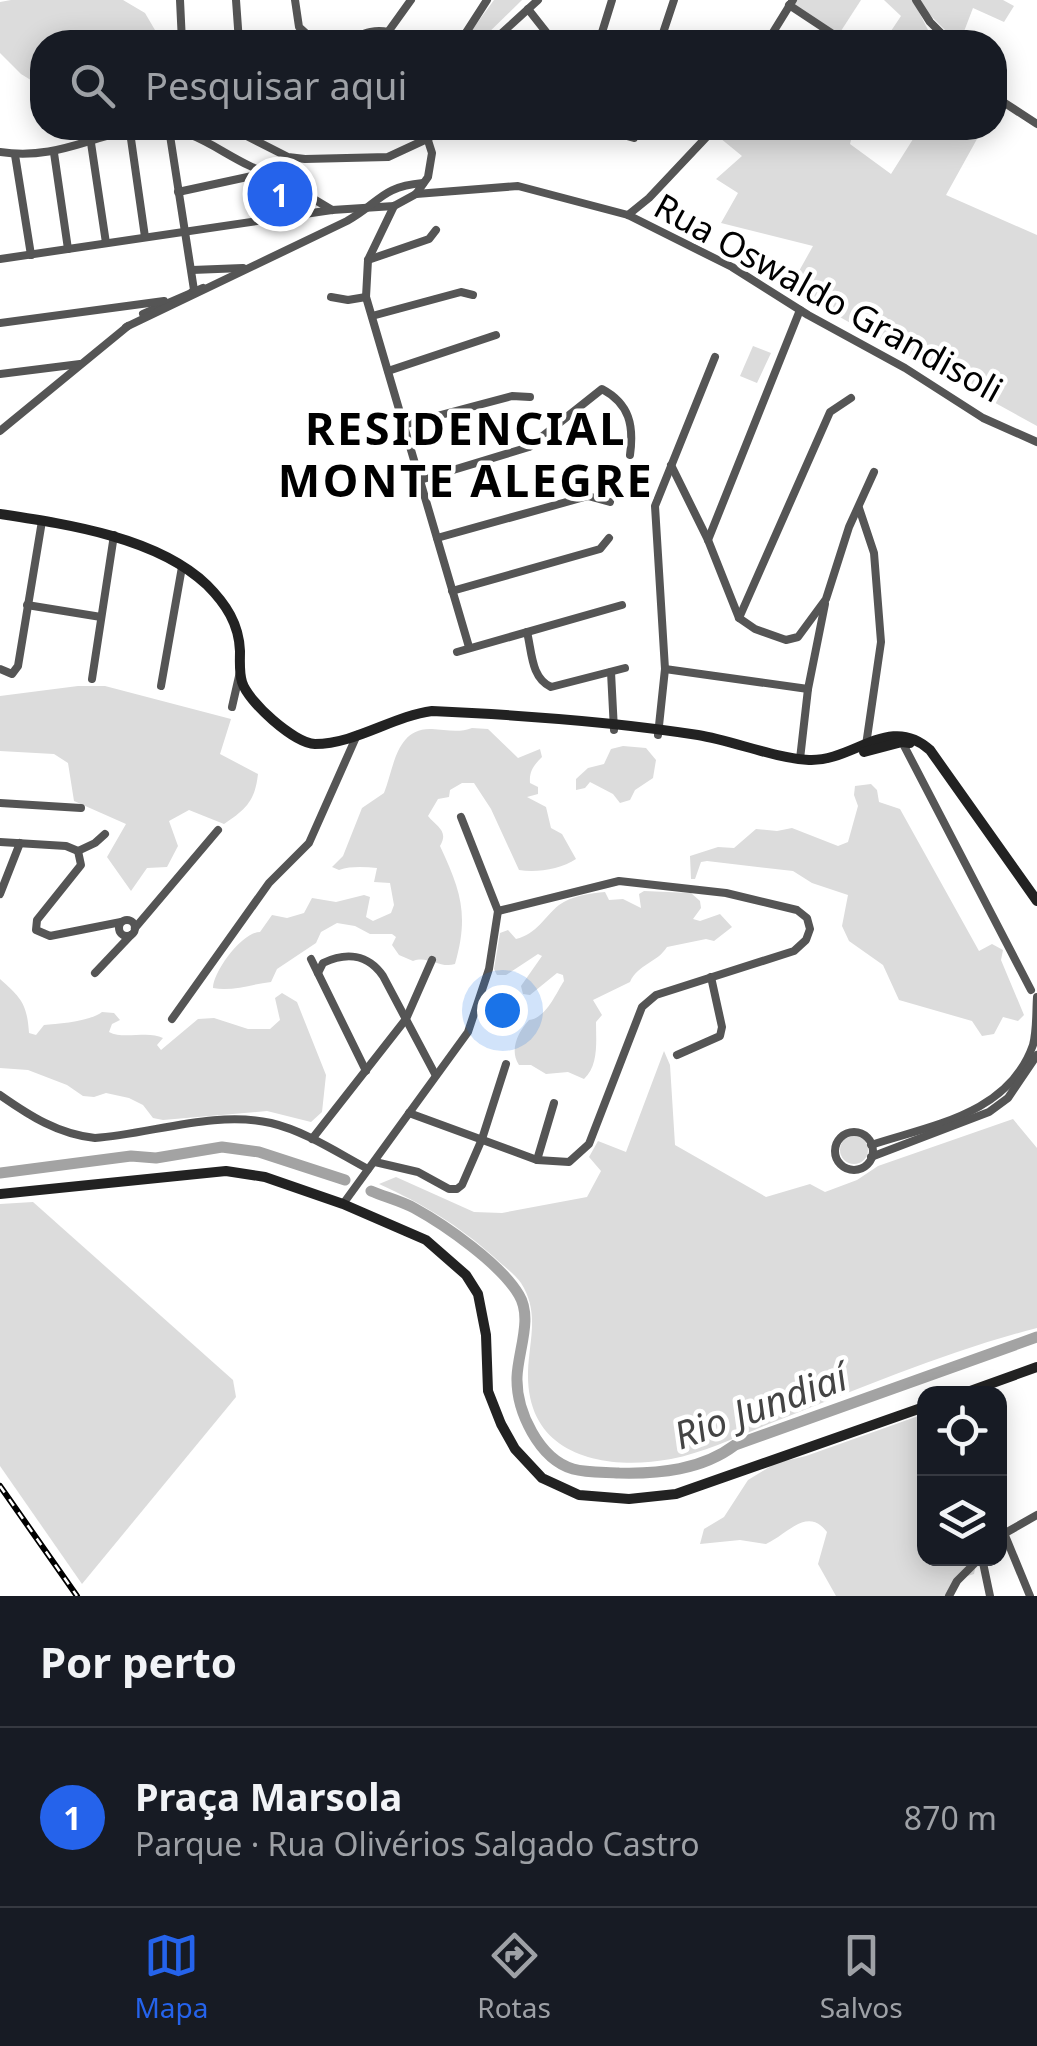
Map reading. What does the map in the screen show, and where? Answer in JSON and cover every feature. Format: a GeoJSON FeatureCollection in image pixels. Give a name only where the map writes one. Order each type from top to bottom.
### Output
{"type":"FeatureCollection","features":[{"type":"Feature","properties":{"kind":"main road"},"geometry":{"type":"LineString","coordinates":[[0,514],[114,535],[182,567],[206,584],[230,613],[239,635],[242,686],[302,741],[314,744],[410,714],[432,711],[547,718],[719,738],[800,759],[821,760],[866,744],[901,738],[919,740],[1037,901]]}},
{"type":"Feature","properties":{"kind":"main road"},"geometry":{"type":"LineString","coordinates":[[658,732],[818,766],[901,738]]}},
{"type":"Feature","properties":{"kind":"main road"},"geometry":{"type":"LineString","coordinates":[[0,1194],[226,1170],[265,1177],[343,1204],[426,1240],[466,1274],[478,1294],[486,1336],[486,1383],[500,1424],[516,1450],[542,1478],[569,1492],[629,1499],[676,1494],[917,1410]]}},
{"type":"Feature","properties":{"kind":"main road"},"geometry":{"type":"LineString","coordinates":[[984,1386],[1037,1367]]}},
{"type":"Feature","properties":{"kind":"street"},"geometry":{"type":"LineString","coordinates":[[180,0],[181,30]]}},
{"type":"Feature","properties":{"kind":"street"},"geometry":{"type":"LineString","coordinates":[[236,0],[238,30]]}},
{"type":"Feature","properties":{"kind":"street"},"geometry":{"type":"LineString","coordinates":[[296,0],[299,27],[303,30]]}},
{"type":"Feature","properties":{"kind":"street"},"geometry":{"type":"LineString","coordinates":[[389,30],[411,0]]}},
{"type":"Feature","properties":{"kind":"street"},"geometry":{"type":"LineString","coordinates":[[467,30],[486,0]]}},
{"type":"Feature","properties":{"kind":"street"},"geometry":{"type":"LineString","coordinates":[[505,30],[538,0]]}},
{"type":"Feature","properties":{"kind":"street"},"geometry":{"type":"LineString","coordinates":[[603,30],[612,0]]}},
{"type":"Feature","properties":{"kind":"street"},"geometry":{"type":"LineString","coordinates":[[664,30],[674,0]]}},
{"type":"Feature","properties":{"kind":"street"},"geometry":{"type":"LineString","coordinates":[[916,0],[938,30]]}},
{"type":"Feature","properties":{"kind":"street"},"geometry":{"type":"LineString","coordinates":[[774,30],[791,2],[829,30]]}},
{"type":"Feature","properties":{"kind":"street"},"geometry":{"type":"LineString","coordinates":[[528,9],[545,30]]}},
{"type":"Feature","properties":{"kind":"street"},"geometry":{"type":"LineString","coordinates":[[294,30],[299,27]]}},
{"type":"Feature","properties":{"kind":"street"},"geometry":{"type":"LineString","coordinates":[[1007,104],[1037,124]]}},
{"type":"Feature","properties":{"kind":"street"},"geometry":{"type":"LineString","coordinates":[[0,152],[54,153],[102,140]]}},
{"type":"Feature","properties":{"kind":"street"},"geometry":{"type":"LineString","coordinates":[[131,140],[146,237]]}},
{"type":"Feature","properties":{"kind":"street"},"geometry":{"type":"LineString","coordinates":[[171,140],[194,290]]}},
{"type":"Feature","properties":{"kind":"street"},"geometry":{"type":"LineString","coordinates":[[203,140],[300,189],[332,210]]}},
{"type":"Feature","properties":{"kind":"street"},"geometry":{"type":"LineString","coordinates":[[256,140],[296,159],[388,158],[425,140]]}},
{"type":"Feature","properties":{"kind":"street"},"geometry":{"type":"LineString","coordinates":[[0,259],[302,214],[394,206],[416,194],[423,182],[432,162],[429,140]]}},
{"type":"Feature","properties":{"kind":"street"},"geometry":{"type":"LineString","coordinates":[[628,216],[703,140]]}},
{"type":"Feature","properties":{"kind":"street"},"geometry":{"type":"LineString","coordinates":[[92,143],[106,243]]}},
{"type":"Feature","properties":{"kind":"street"},"geometry":{"type":"LineString","coordinates":[[54,153],[68,249]]}},
{"type":"Feature","properties":{"kind":"street"},"geometry":{"type":"LineString","coordinates":[[15,154],[31,255]]}},
{"type":"Feature","properties":{"kind":"street"},"geometry":{"type":"LineString","coordinates":[[242,180],[248,165]]}},
{"type":"Feature","properties":{"kind":"street"},"geometry":{"type":"LineString","coordinates":[[178,192],[266,173]]}},
{"type":"Feature","properties":{"kind":"street"},"geometry":{"type":"LineString","coordinates":[[0,431],[141,315],[370,209],[392,188],[423,182]]}},
{"type":"Feature","properties":{"kind":"street","name":"Rua Oswaldo Grandisoli"},"geometry":{"type":"LineString","coordinates":[[416,194],[518,186],[628,216],[732,267],[983,418],[1037,442]]}},
{"type":"Feature","properties":{"kind":"street"},"geometry":{"type":"LineString","coordinates":[[300,189],[302,214]]}},
{"type":"Feature","properties":{"kind":"street"},"geometry":{"type":"LineString","coordinates":[[394,206],[368,260],[366,297],[469,648]]}},
{"type":"Feature","properties":{"kind":"street"},"geometry":{"type":"LineString","coordinates":[[368,260],[429,239],[436,230]]}},
{"type":"Feature","properties":{"kind":"street"},"geometry":{"type":"LineString","coordinates":[[192,270],[247,268]]}},
{"type":"Feature","properties":{"kind":"street"},"geometry":{"type":"LineString","coordinates":[[0,323],[143,302],[176,302],[194,290],[217,283]]}},
{"type":"Feature","properties":{"kind":"street"},"geometry":{"type":"LineString","coordinates":[[372,316],[461,292],[473,294]]}},
{"type":"Feature","properties":{"kind":"street"},"geometry":{"type":"LineString","coordinates":[[331,297],[366,297]]}},
{"type":"Feature","properties":{"kind":"street"},"geometry":{"type":"LineString","coordinates":[[141,315],[143,302]]}},
{"type":"Feature","properties":{"kind":"street"},"geometry":{"type":"LineString","coordinates":[[122,306],[141,315]]}},
{"type":"Feature","properties":{"kind":"street"},"geometry":{"type":"LineString","coordinates":[[708,540],[800,310]]}},
{"type":"Feature","properties":{"kind":"street"},"geometry":{"type":"LineString","coordinates":[[388,372],[496,335]]}},
{"type":"Feature","properties":{"kind":"street"},"geometry":{"type":"LineString","coordinates":[[658,732],[665,669],[655,506],[715,357]]}},
{"type":"Feature","properties":{"kind":"street"},"geometry":{"type":"LineString","coordinates":[[0,374],[80,364]]}},
{"type":"Feature","properties":{"kind":"street"},"geometry":{"type":"LineString","coordinates":[[420,480],[530,447],[602,389],[629,414],[633,426],[630,455]]}},
{"type":"Feature","properties":{"kind":"street"},"geometry":{"type":"LineString","coordinates":[[403,425],[512,396],[530,397]]}},
{"type":"Feature","properties":{"kind":"street"},"geometry":{"type":"LineString","coordinates":[[740,618],[830,412],[851,398]]}},
{"type":"Feature","properties":{"kind":"street"},"geometry":{"type":"LineString","coordinates":[[670,465],[708,540],[740,618],[755,629],[793,640],[826,599]]}},
{"type":"Feature","properties":{"kind":"street"},"geometry":{"type":"LineString","coordinates":[[800,759],[808,689],[826,599],[874,472]]}},
{"type":"Feature","properties":{"kind":"street"},"geometry":{"type":"LineString","coordinates":[[438,538],[588,496],[610,502]]}},
{"type":"Feature","properties":{"kind":"street"},"geometry":{"type":"LineString","coordinates":[[858,506],[874,553],[881,642],[866,744]]}},
{"type":"Feature","properties":{"kind":"street"},"geometry":{"type":"LineString","coordinates":[[0,668],[12,674],[18,666],[42,521]]}},
{"type":"Feature","properties":{"kind":"street"},"geometry":{"type":"LineString","coordinates":[[701,527],[716,521]]}},
{"type":"Feature","properties":{"kind":"street"},"geometry":{"type":"LineString","coordinates":[[92,679],[114,535]]}},
{"type":"Feature","properties":{"kind":"street"},"geometry":{"type":"LineString","coordinates":[[452,591],[600,548],[609,538]]}},
{"type":"Feature","properties":{"kind":"street"},"geometry":{"type":"LineString","coordinates":[[161,686],[182,567]]}},
{"type":"Feature","properties":{"kind":"street"},"geometry":{"type":"LineString","coordinates":[[27,606],[100,617]]}},
{"type":"Feature","properties":{"kind":"street"},"geometry":{"type":"LineString","coordinates":[[458,652],[622,606]]}},
{"type":"Feature","properties":{"kind":"street"},"geometry":{"type":"LineString","coordinates":[[528,632],[537,678],[544,684],[552,686],[625,668]]}},
{"type":"Feature","properties":{"kind":"street"},"geometry":{"type":"LineString","coordinates":[[665,669],[808,689]]}},
{"type":"Feature","properties":{"kind":"street"},"geometry":{"type":"LineString","coordinates":[[232,706],[240,672]]}},
{"type":"Feature","properties":{"kind":"street"},"geometry":{"type":"LineString","coordinates":[[611,672],[612,726]]}},
{"type":"Feature","properties":{"kind":"street"},"geometry":{"type":"LineString","coordinates":[[172,1019],[269,883],[309,843],[356,734]]}},
{"type":"Feature","properties":{"kind":"street"},"geometry":{"type":"LineString","coordinates":[[871,1157],[871,1145],[854,1132],[842,1136],[835,1150],[838,1162],[853,1170],[864,1166],[871,1157],[989,1112],[1008,1098],[1034,1043],[1035,996],[901,738]]}},
{"type":"Feature","properties":{"kind":"street"},"geometry":{"type":"LineString","coordinates":[[0,803],[81,808]]}},
{"type":"Feature","properties":{"kind":"street"},"geometry":{"type":"LineString","coordinates":[[343,1204],[468,1032],[489,968],[498,911],[461,817]]}},
{"type":"Feature","properties":{"kind":"street"},"geometry":{"type":"LineString","coordinates":[[95,973],[218,830]]}},
{"type":"Feature","properties":{"kind":"street"},"geometry":{"type":"LineString","coordinates":[[0,842],[78,850],[105,834]]}},
{"type":"Feature","properties":{"kind":"street"},"geometry":{"type":"LineString","coordinates":[[0,894],[20,843]]}},
{"type":"Feature","properties":{"kind":"street"},"geometry":{"type":"LineString","coordinates":[[78,850],[81,864],[37,920],[36,930],[50,936],[102,926],[133,931]]}},
{"type":"Feature","properties":{"kind":"street"},"geometry":{"type":"LineString","coordinates":[[409,1113],[537,1160],[569,1162],[588,1144],[642,1007],[656,995],[803,946],[810,929],[797,910],[726,893],[619,881],[498,911]]}},
{"type":"Feature","properties":{"kind":"street"},"geometry":{"type":"LineString","coordinates":[[120,948],[120,929],[130,920],[133,931]]}},
{"type":"Feature","properties":{"kind":"street"},"geometry":{"type":"LineString","coordinates":[[318,973],[328,960],[343,955],[359,956],[378,969],[435,1074]]}},
{"type":"Feature","properties":{"kind":"street"},"geometry":{"type":"LineString","coordinates":[[310,960],[366,1071]]}},
{"type":"Feature","properties":{"kind":"street"},"geometry":{"type":"LineString","coordinates":[[312,1139],[406,1019],[432,960]]}},
{"type":"Feature","properties":{"kind":"street"},"geometry":{"type":"LineString","coordinates":[[677,1054],[720,1036],[722,1027],[711,977]]}},
{"type":"Feature","properties":{"kind":"street"},"geometry":{"type":"LineString","coordinates":[[871,1145],[990,1103],[1037,1054]]}},
{"type":"Feature","properties":{"kind":"street"},"geometry":{"type":"LineString","coordinates":[[2,1100],[75,1136],[120,1136],[207,1123],[274,1123],[372,1166],[418,1172],[457,1190],[482,1138],[506,1064]]}},
{"type":"Feature","properties":{"kind":"street"},"geometry":{"type":"LineString","coordinates":[[537,1160],[554,1104]]}},
{"type":"Feature","properties":{"kind":"street"},"geometry":{"type":"LineString","coordinates":[[1007,1531],[1037,1515]]}},
{"type":"Feature","properties":{"kind":"street"},"geometry":{"type":"LineString","coordinates":[[1007,1547],[1030,1596]]}},
{"type":"Feature","properties":{"kind":"street"},"geometry":{"type":"LineString","coordinates":[[949,1596],[957,1581],[973,1566]]}},
{"type":"Feature","properties":{"kind":"street"},"geometry":{"type":"LineString","coordinates":[[983,1566],[990,1596]]}},
{"type":"Feature","properties":{"kind":"shaded area"},"geometry":{"type":"Polygon","coordinates":[[[123,0],[145,13],[155,30],[30,30],[30,80],[0,53],[0,2],[123,0]]]}},
{"type":"Feature","properties":{"kind":"shaded area"},"geometry":{"type":"Polygon","coordinates":[[[494,0],[522,0],[491,30],[472,30],[494,0]]]}},
{"type":"Feature","properties":{"kind":"shaded area"},"geometry":{"type":"Polygon","coordinates":[[[797,0],[861,0],[842,30],[833,30],[793,5],[797,0]]]}},
{"type":"Feature","properties":{"kind":"shaded area"},"geometry":{"type":"Polygon","coordinates":[[[884,0],[913,0],[928,30],[892,30],[901,16],[884,0]]]}},
{"type":"Feature","properties":{"kind":"shaded area"},"geometry":{"type":"Polygon","coordinates":[[[921,0],[1003,0],[1014,6],[1004,22],[973,8],[965,30],[945,30],[923,8],[921,0]]]}},
{"type":"Feature","properties":{"kind":"shaded area"},"geometry":{"type":"Polygon","coordinates":[[[722,140],[851,140],[850,144],[891,174],[912,140],[976,140],[946,195],[1037,235],[1037,426],[789,289],[813,246],[721,223],[738,193],[716,179],[742,156],[722,140]]]}},
{"type":"Feature","properties":{"kind":"shaded area"},"geometry":{"type":"Polygon","coordinates":[[[270,180],[319,206],[269,213],[263,182],[270,180]]]}},
{"type":"Feature","properties":{"kind":"shaded area"},"geometry":{"type":"Polygon","coordinates":[[[753,346],[771,353],[757,383],[740,376],[753,346]]]}},
{"type":"Feature","properties":{"kind":"shaded area"},"geometry":{"type":"Polygon","coordinates":[[[105,686],[231,719],[220,754],[258,774],[248,804],[224,824],[189,810],[169,821],[178,846],[167,867],[147,868],[131,891],[107,857],[126,824],[74,801],[68,763],[54,754],[0,751],[0,696],[105,686]]]}},
{"type":"Feature","properties":{"kind":"shaded area"},"geometry":{"type":"Polygon","coordinates":[[[488,729],[518,758],[540,749],[542,757],[530,779],[538,787],[538,794],[527,797],[546,807],[551,828],[562,834],[576,859],[549,869],[519,870],[491,809],[474,783],[462,783],[450,790],[449,797],[438,799],[428,816],[443,833],[440,846],[461,904],[462,931],[455,964],[413,961],[399,955],[392,945],[396,937],[392,934],[370,934],[337,923],[321,932],[316,943],[277,969],[271,982],[213,988],[218,972],[245,938],[260,932],[272,915],[287,918],[304,913],[312,898],[336,902],[364,895],[370,897],[366,917],[373,921],[391,913],[394,905],[390,883],[374,882],[377,868],[332,867],[343,856],[362,808],[384,793],[398,751],[411,735],[420,730],[488,729]]]}},
{"type":"Feature","properties":{"kind":"shaded area"},"geometry":{"type":"Polygon","coordinates":[[[646,748],[656,760],[653,778],[635,790],[630,800],[620,803],[613,794],[590,782],[576,790],[576,779],[588,768],[604,764],[611,749],[646,748]]]}},
{"type":"Feature","properties":{"kind":"shaded area"},"geometry":{"type":"Polygon","coordinates":[[[871,784],[877,790],[879,802],[900,809],[979,951],[992,944],[1003,950],[1001,960],[1024,1015],[1018,1021],[1003,1017],[994,1034],[982,1036],[972,1021],[899,1000],[883,965],[849,941],[842,926],[848,895],[812,883],[793,871],[707,861],[701,862],[695,879],[691,879],[690,856],[718,847],[734,848],[756,829],[792,828],[838,846],[848,842],[858,806],[855,786],[871,784]]]}},
{"type":"Feature","properties":{"kind":"shaded area"},"geometry":{"type":"Polygon","coordinates":[[[605,892],[609,900],[623,899],[641,908],[639,894],[691,893],[700,901],[701,908],[693,919],[700,921],[720,914],[732,927],[714,941],[667,947],[630,982],[593,1000],[602,1015],[596,1022],[594,1060],[584,1079],[568,1072],[546,1074],[531,1065],[519,1065],[515,1053],[518,1036],[529,1020],[545,1010],[564,981],[563,975],[557,973],[530,995],[523,994],[521,986],[542,956],[538,954],[506,975],[497,975],[494,969],[500,933],[508,930],[516,939],[523,937],[559,905],[587,894],[605,892]]]}},
{"type":"Feature","properties":{"kind":"shaded area"},"geometry":{"type":"Polygon","coordinates":[[[0,979],[22,1002],[29,1033],[36,1035],[44,1025],[83,1020],[102,1012],[114,1013],[120,1020],[112,1024],[109,1032],[163,1038],[157,1045],[161,1050],[198,1019],[214,1018],[248,1029],[270,1029],[280,1020],[275,998],[282,993],[297,1002],[326,1075],[322,1112],[311,1122],[267,1111],[163,1120],[153,1118],[143,1105],[129,1098],[106,1093],[83,1096],[67,1085],[28,1070],[0,1068],[0,979]]]}},
{"type":"Feature","properties":{"kind":"shaded area"},"geometry":{"type":"Polygon","coordinates":[[[664,1051],[670,1065],[675,1145],[766,1197],[810,1184],[825,1192],[857,1180],[878,1166],[1013,1119],[1037,1148],[1037,1328],[875,1382],[685,1456],[620,1462],[596,1459],[555,1440],[540,1423],[531,1400],[528,1372],[532,1316],[521,1283],[453,1225],[379,1184],[396,1177],[474,1212],[502,1213],[587,1197],[601,1171],[589,1157],[598,1141],[626,1152],[664,1051]]]}},
{"type":"Feature","properties":{"kind":"shaded area"},"geometry":{"type":"Polygon","coordinates":[[[854,1136],[864,1140],[868,1150],[864,1160],[854,1164],[844,1160],[840,1150],[844,1140],[854,1136]]]}},
{"type":"Feature","properties":{"kind":"shaded area"},"geometry":{"type":"Polygon","coordinates":[[[33,1202],[233,1380],[236,1397],[82,1584],[0,1466],[0,1204],[33,1202]]]}},
{"type":"Feature","properties":{"kind":"shaded area"},"geometry":{"type":"Polygon","coordinates":[[[917,1416],[917,1566],[976,1566],[974,1574],[958,1579],[948,1596],[836,1596],[818,1564],[827,1532],[812,1521],[797,1525],[766,1544],[740,1540],[700,1544],[704,1529],[724,1517],[748,1480],[776,1463],[917,1416]]]}},
{"type":"Feature","properties":{"kind":"waterway","name":"Rio Jundiaí"},"geometry":{"type":"LineString","coordinates":[[0,1173],[131,1156],[156,1158],[222,1147],[259,1152],[345,1180]]}},
{"type":"Feature","properties":{"kind":"waterway","name":"Rio Jundiaí"},"geometry":{"type":"LineString","coordinates":[[371,1191],[441,1224],[486,1258],[511,1283],[525,1314],[517,1377],[525,1418],[550,1455],[578,1470],[649,1473],[694,1465],[735,1445],[1037,1337]]}},
{"type":"Feature","properties":{"kind":"railway"},"geometry":{"type":"LineString","coordinates":[[0,1486],[77,1596]]}},
{"type":"Feature","properties":{"kind":"place","name":"Praça Marsola"},"geometry":{"type":"Point","coordinates":[280,194]}},
{"type":"Feature","properties":{"kind":"district","name":"RESIDENCIAL MONTE ALEGRE"},"geometry":{"type":"Point","coordinates":[466,453]}}]}
